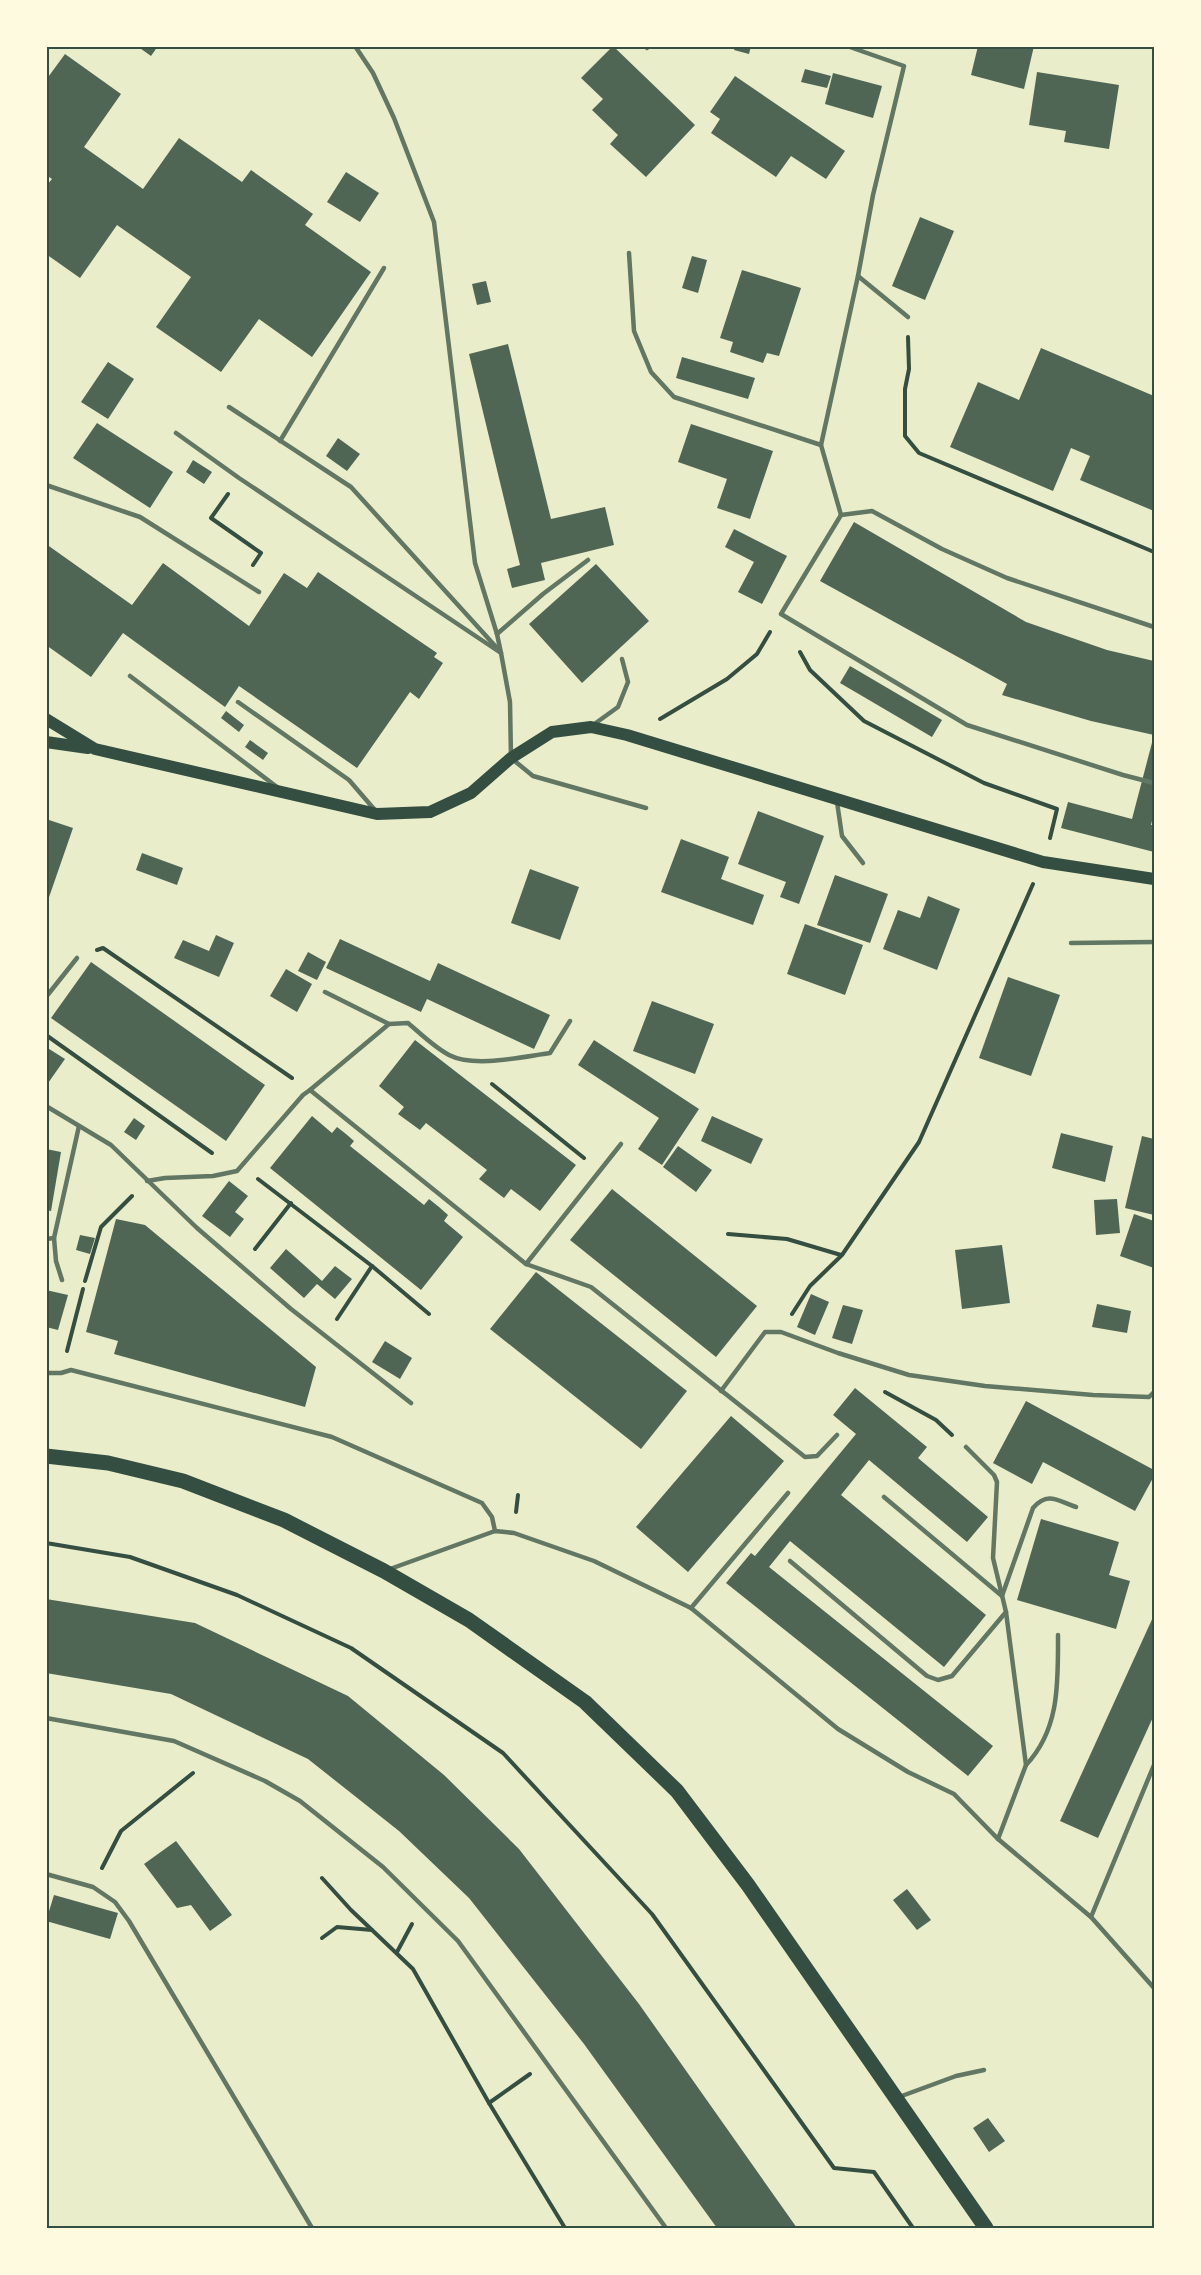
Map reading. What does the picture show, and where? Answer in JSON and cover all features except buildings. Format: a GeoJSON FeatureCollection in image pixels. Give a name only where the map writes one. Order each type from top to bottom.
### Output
{"type":"FeatureCollection","features":[{"type":"Feature","properties":{"kind":"main road"},"geometry":{"type":"LineString","coordinates":[[46,719],[95,749]]}},
{"type":"Feature","properties":{"kind":"main road"},"geometry":{"type":"LineString","coordinates":[[46,742],[95,749],[282,790],[377,814],[430,812],[471,793],[511,758],[552,732],[591,727],[627,735],[1043,862],[1155,879]]}},
{"type":"Feature","properties":{"kind":"main road"},"geometry":{"type":"LineString","coordinates":[[46,1456],[108,1462],[183,1481],[284,1520],[384,1571],[469,1620],[585,1702],[677,1791],[748,1885],[986,2229]]}},
{"type":"Feature","properties":{"kind":"lane"},"geometry":{"type":"LineString","coordinates":[[355,46],[373,73],[394,118],[434,222],[475,563],[501,653],[510,702],[511,758],[533,776],[646,808]]}},
{"type":"Feature","properties":{"kind":"lane"},"geometry":{"type":"LineString","coordinates":[[847,46],[904,66],[873,195],[858,276],[821,445],[841,515],[781,614],[967,725],[1155,783]]}},
{"type":"Feature","properties":{"kind":"lane"},"geometry":{"type":"LineString","coordinates":[[629,253],[634,331],[651,372],[674,396],[821,445]]}},
{"type":"Feature","properties":{"kind":"lane"},"geometry":{"type":"LineString","coordinates":[[280,441],[384,268]]}},
{"type":"Feature","properties":{"kind":"lane"},"geometry":{"type":"LineString","coordinates":[[858,276],[908,316]]}},
{"type":"Feature","properties":{"kind":"lane"},"geometry":{"type":"LineString","coordinates":[[229,407],[351,487],[501,653]]}},
{"type":"Feature","properties":{"kind":"lane"},"geometry":{"type":"LineString","coordinates":[[176,433],[239,478],[501,653]]}},
{"type":"Feature","properties":{"kind":"lane"},"geometry":{"type":"LineString","coordinates":[[46,484],[140,517],[259,592]]}},
{"type":"Feature","properties":{"kind":"lane"},"geometry":{"type":"LineString","coordinates":[[841,515],[872,510],[942,549],[1007,578],[1155,627]]}},
{"type":"Feature","properties":{"kind":"lane"},"geometry":{"type":"LineString","coordinates":[[497,634],[543,594],[588,560]]}},
{"type":"Feature","properties":{"kind":"lane"},"geometry":{"type":"LineString","coordinates":[[591,727],[618,707],[628,682],[622,659]]}},
{"type":"Feature","properties":{"kind":"lane"},"geometry":{"type":"LineString","coordinates":[[130,676],[282,790]]}},
{"type":"Feature","properties":{"kind":"lane"},"geometry":{"type":"LineString","coordinates":[[238,702],[349,780],[377,814]]}},
{"type":"Feature","properties":{"kind":"lane"},"geometry":{"type":"LineString","coordinates":[[837,799],[842,836],[863,863]]}},
{"type":"Feature","properties":{"kind":"lane"},"geometry":{"type":"LineString","coordinates":[[1071,943],[1155,942]]}},
{"type":"Feature","properties":{"kind":"lane"},"geometry":{"type":"LineString","coordinates":[[46,997],[76,958]]}},
{"type":"Feature","properties":{"kind":"lane"},"geometry":{"type":"LineString","coordinates":[[325,992],[389,1024],[408,1023],[447,1054],[463,1060],[501,1059],[550,1053],[570,1021]]}},
{"type":"Feature","properties":{"kind":"lane"},"geometry":{"type":"LineString","coordinates":[[147,1181],[213,1176],[237,1171],[303,1095],[389,1024]]}},
{"type":"Feature","properties":{"kind":"lane"},"geometry":{"type":"LineString","coordinates":[[310,1090],[526,1264],[591,1287],[805,1457],[817,1456],[837,1435]]}},
{"type":"Feature","properties":{"kind":"lane"},"geometry":{"type":"LineString","coordinates":[[46,1106],[111,1144],[197,1228],[291,1309],[411,1403]]}},
{"type":"Feature","properties":{"kind":"lane"},"geometry":{"type":"LineString","coordinates":[[62,1280],[54,1250],[54,1238],[79,1126]]}},
{"type":"Feature","properties":{"kind":"lane"},"geometry":{"type":"LineString","coordinates":[[526,1264],[621,1144]]}},
{"type":"Feature","properties":{"kind":"lane"},"geometry":{"type":"LineString","coordinates":[[46,1239],[54,1238]]}},
{"type":"Feature","properties":{"kind":"lane"},"geometry":{"type":"LineString","coordinates":[[721,1391],[765,1332],[781,1332],[909,1375],[986,1386],[1093,1395],[1149,1397],[1155,1392]]}},
{"type":"Feature","properties":{"kind":"lane"},"geometry":{"type":"LineString","coordinates":[[46,1373],[71,1370],[332,1437],[482,1503],[492,1517],[495,1531]]}},
{"type":"Feature","properties":{"kind":"lane"},"geometry":{"type":"LineString","coordinates":[[966,1447],[994,1475],[997,1482],[992,1548],[1006,1612],[1026,1765]]}},
{"type":"Feature","properties":{"kind":"lane"},"geometry":{"type":"LineString","coordinates":[[691,1608],[788,1493]]}},
{"type":"Feature","properties":{"kind":"lane"},"geometry":{"type":"LineString","coordinates":[[884,1497],[1002,1596]]}},
{"type":"Feature","properties":{"kind":"lane"},"geometry":{"type":"LineString","coordinates":[[1002,1596],[1033,1508],[1040,1500],[1050,1498],[1076,1507]]}},
{"type":"Feature","properties":{"kind":"lane"},"geometry":{"type":"LineString","coordinates":[[384,1571],[495,1531],[514,1533],[594,1561],[691,1608],[838,1729],[908,1772],[954,1794],[998,1839],[1091,1917],[1155,1988]]}},
{"type":"Feature","properties":{"kind":"lane"},"geometry":{"type":"LineString","coordinates":[[790,1561],[927,1676],[938,1680],[952,1676],[1006,1612]]}},
{"type":"Feature","properties":{"kind":"lane"},"geometry":{"type":"LineString","coordinates":[[998,1839],[1026,1765],[1046,1740],[1058,1681],[1058,1635]]}},
{"type":"Feature","properties":{"kind":"lane"},"geometry":{"type":"LineString","coordinates":[[46,1718],[174,1741],[265,1781],[300,1801],[383,1867],[458,1941],[666,2229]]}},
{"type":"Feature","properties":{"kind":"lane"},"geometry":{"type":"LineString","coordinates":[[1091,1917],[1155,1765]]}},
{"type":"Feature","properties":{"kind":"lane"},"geometry":{"type":"LineString","coordinates":[[46,1874],[93,1887],[115,1902],[129,1921],[312,2229]]}},
{"type":"Feature","properties":{"kind":"lane"},"geometry":{"type":"LineString","coordinates":[[897,2098],[956,2076],[984,2070]]}},
{"type":"Feature","properties":{"kind":"path"},"geometry":{"type":"LineString","coordinates":[[908,316],[909,369],[904,389],[905,436],[919,453],[1155,552]]}},
{"type":"Feature","properties":{"kind":"path"},"geometry":{"type":"LineString","coordinates":[[211,518],[261,553]]}},
{"type":"Feature","properties":{"kind":"path"},"geometry":{"type":"LineString","coordinates":[[658,721],[727,679],[757,654],[781,614]]}},
{"type":"Feature","properties":{"kind":"path"},"geometry":{"type":"LineString","coordinates":[[781,614],[810,670],[864,721],[984,783],[1058,809]]}},
{"type":"Feature","properties":{"kind":"path"},"geometry":{"type":"LineString","coordinates":[[789,1317],[810,1286],[842,1255],[919,1142],[1043,862]]}},
{"type":"Feature","properties":{"kind":"path"},"geometry":{"type":"LineString","coordinates":[[76,958],[103,948],[310,1090]]}},
{"type":"Feature","properties":{"kind":"path"},"geometry":{"type":"LineString","coordinates":[[46,1035],[237,1171],[261,1180],[372,1266],[429,1314]]}},
{"type":"Feature","properties":{"kind":"path"},"geometry":{"type":"LineString","coordinates":[[463,1060],[599,1171]]}},
{"type":"Feature","properties":{"kind":"path"},"geometry":{"type":"LineString","coordinates":[[61,1373],[101,1227],[147,1181]]}},
{"type":"Feature","properties":{"kind":"path"},"geometry":{"type":"LineString","coordinates":[[242,1266],[291,1203]]}},
{"type":"Feature","properties":{"kind":"path"},"geometry":{"type":"LineString","coordinates":[[728,1234],[787,1239],[842,1255]]}},
{"type":"Feature","properties":{"kind":"path"},"geometry":{"type":"LineString","coordinates":[[326,1335],[372,1266]]}},
{"type":"Feature","properties":{"kind":"path"},"geometry":{"type":"LineString","coordinates":[[46,1544],[130,1557],[237,1595],[351,1648],[503,1753],[652,1914],[834,2168],[874,2172],[913,2229]]}},
{"type":"Feature","properties":{"kind":"path"},"geometry":{"type":"LineString","coordinates":[[93,1887],[121,1831],[212,1758]]}},
{"type":"Feature","properties":{"kind":"path"},"geometry":{"type":"LineString","coordinates":[[322,1878],[413,1969],[489,2103],[565,2229]]}},
{"type":"Feature","properties":{"kind":"path"},"geometry":{"type":"LineString","coordinates":[[397,1952],[422,1905]]}},
{"type":"Feature","properties":{"kind":"path"},"geometry":{"type":"LineString","coordinates":[[322,1938],[337,1927],[373,1930]]}},
{"type":"Feature","properties":{"kind":"path"},"geometry":{"type":"LineString","coordinates":[[489,2103],[546,2064]]}}]}
